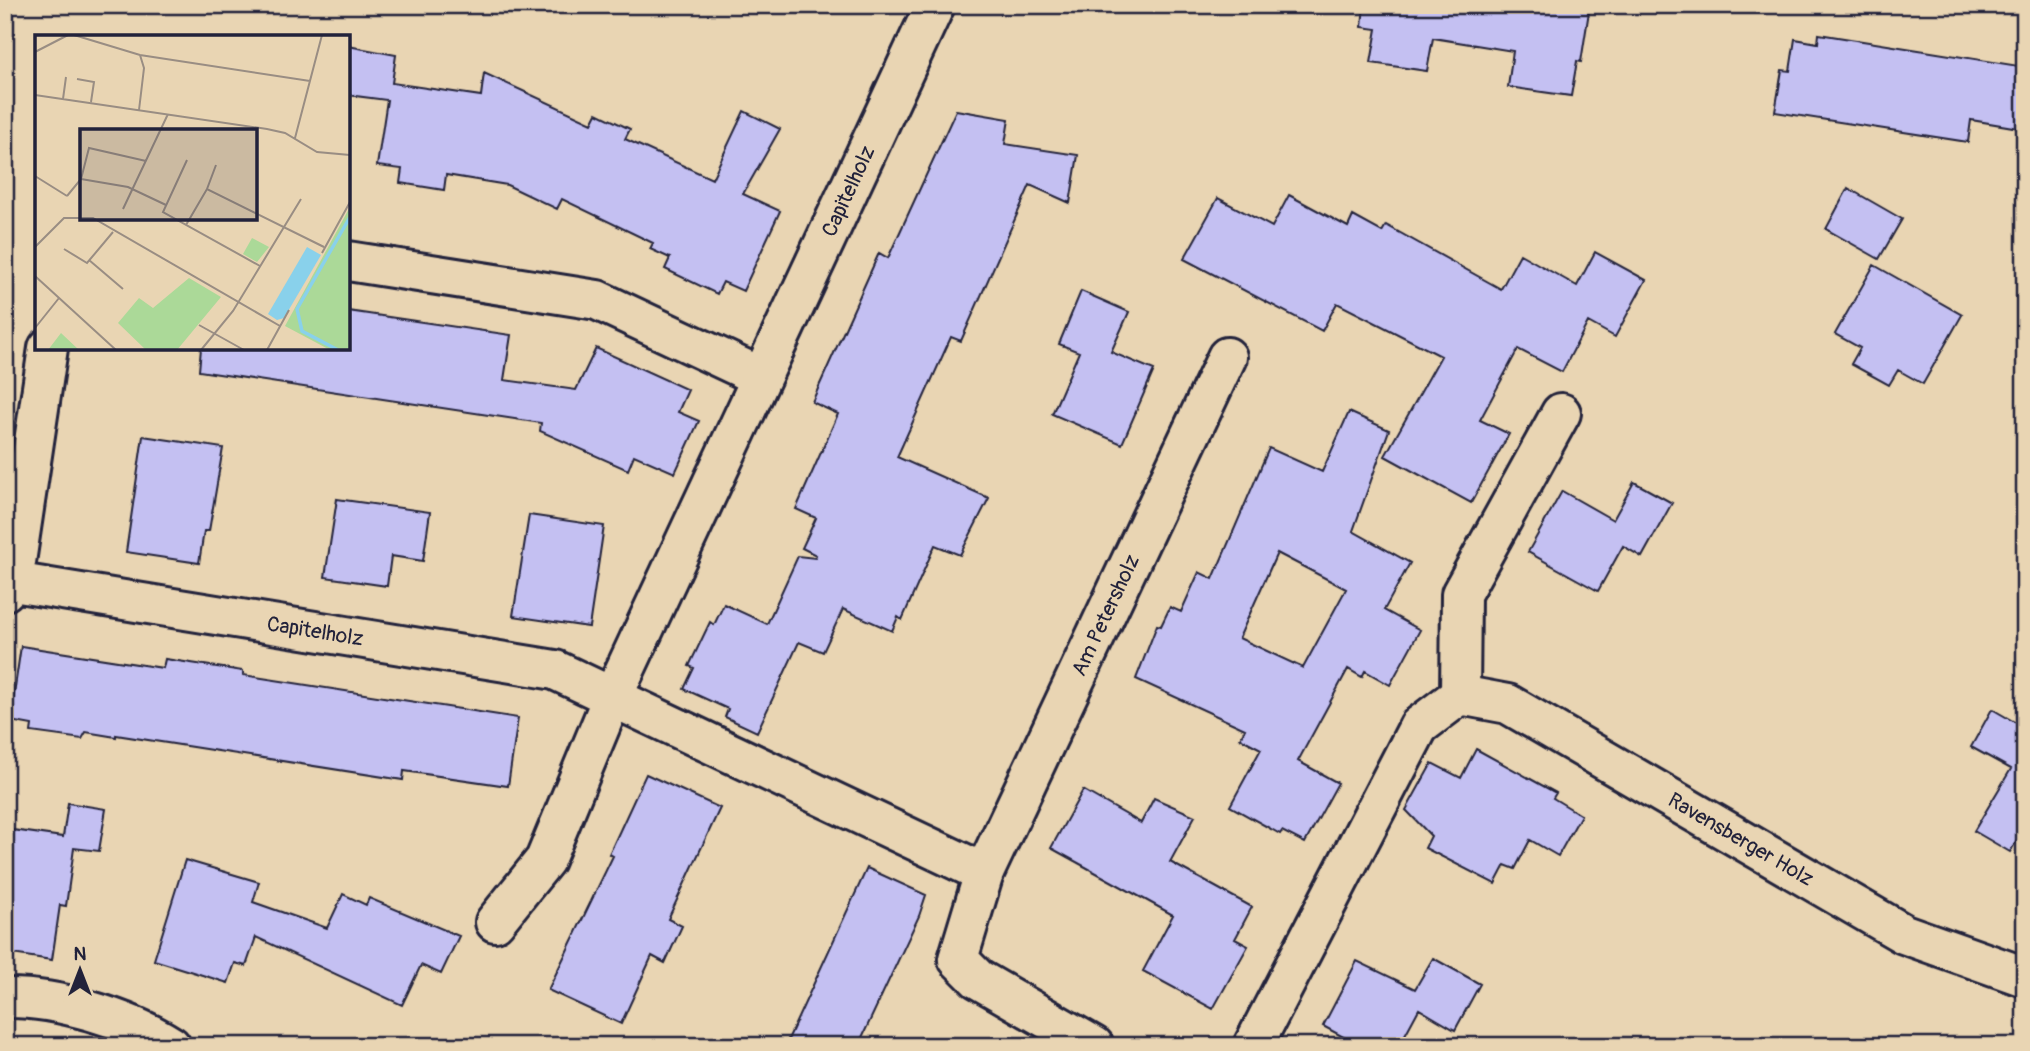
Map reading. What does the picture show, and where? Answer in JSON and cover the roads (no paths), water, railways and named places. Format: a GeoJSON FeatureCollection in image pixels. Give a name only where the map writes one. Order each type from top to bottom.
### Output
{"type":"FeatureCollection","features":[{"type":"Feature","properties":{"kind":"street","name":"Capitelholz"},"geometry":{"type":"LineString","coordinates":[[495,922],[545,860],[612,698],[935,5]]}},
{"type":"Feature","properties":{"kind":"street"},"geometry":{"type":"LineString","coordinates":[[350,261],[597,300],[761,377]]}},
{"type":"Feature","properties":{"kind":"street","name":"Capitelholz"},"geometry":{"type":"LineString","coordinates":[[48,350],[9,586],[555,670],[612,698]]}},
{"type":"Feature","properties":{"kind":"street","name":"Am Petersholz"},"geometry":{"type":"LineString","coordinates":[[1094,1046],[978,979],[958,959],[984,873],[1227,357]]}},
{"type":"Feature","properties":{"kind":"street"},"geometry":{"type":"LineString","coordinates":[[1253,1046],[1419,726],[1460,695],[1461,594],[1561,413]]}},
{"type":"Feature","properties":{"kind":"street","name":"Ravensberger Holz"},"geometry":{"type":"LineString","coordinates":[[1460,695],[1508,704],[1904,934],[2025,977]]}},
{"type":"Feature","properties":{"kind":"street"},"geometry":{"type":"LineString","coordinates":[[612,698],[984,873]]}},
{"type":"Feature","properties":{"kind":"street"},"geometry":{"type":"LineString","coordinates":[[5,998],[37,997],[148,1030],[171,1046]]}}]}
